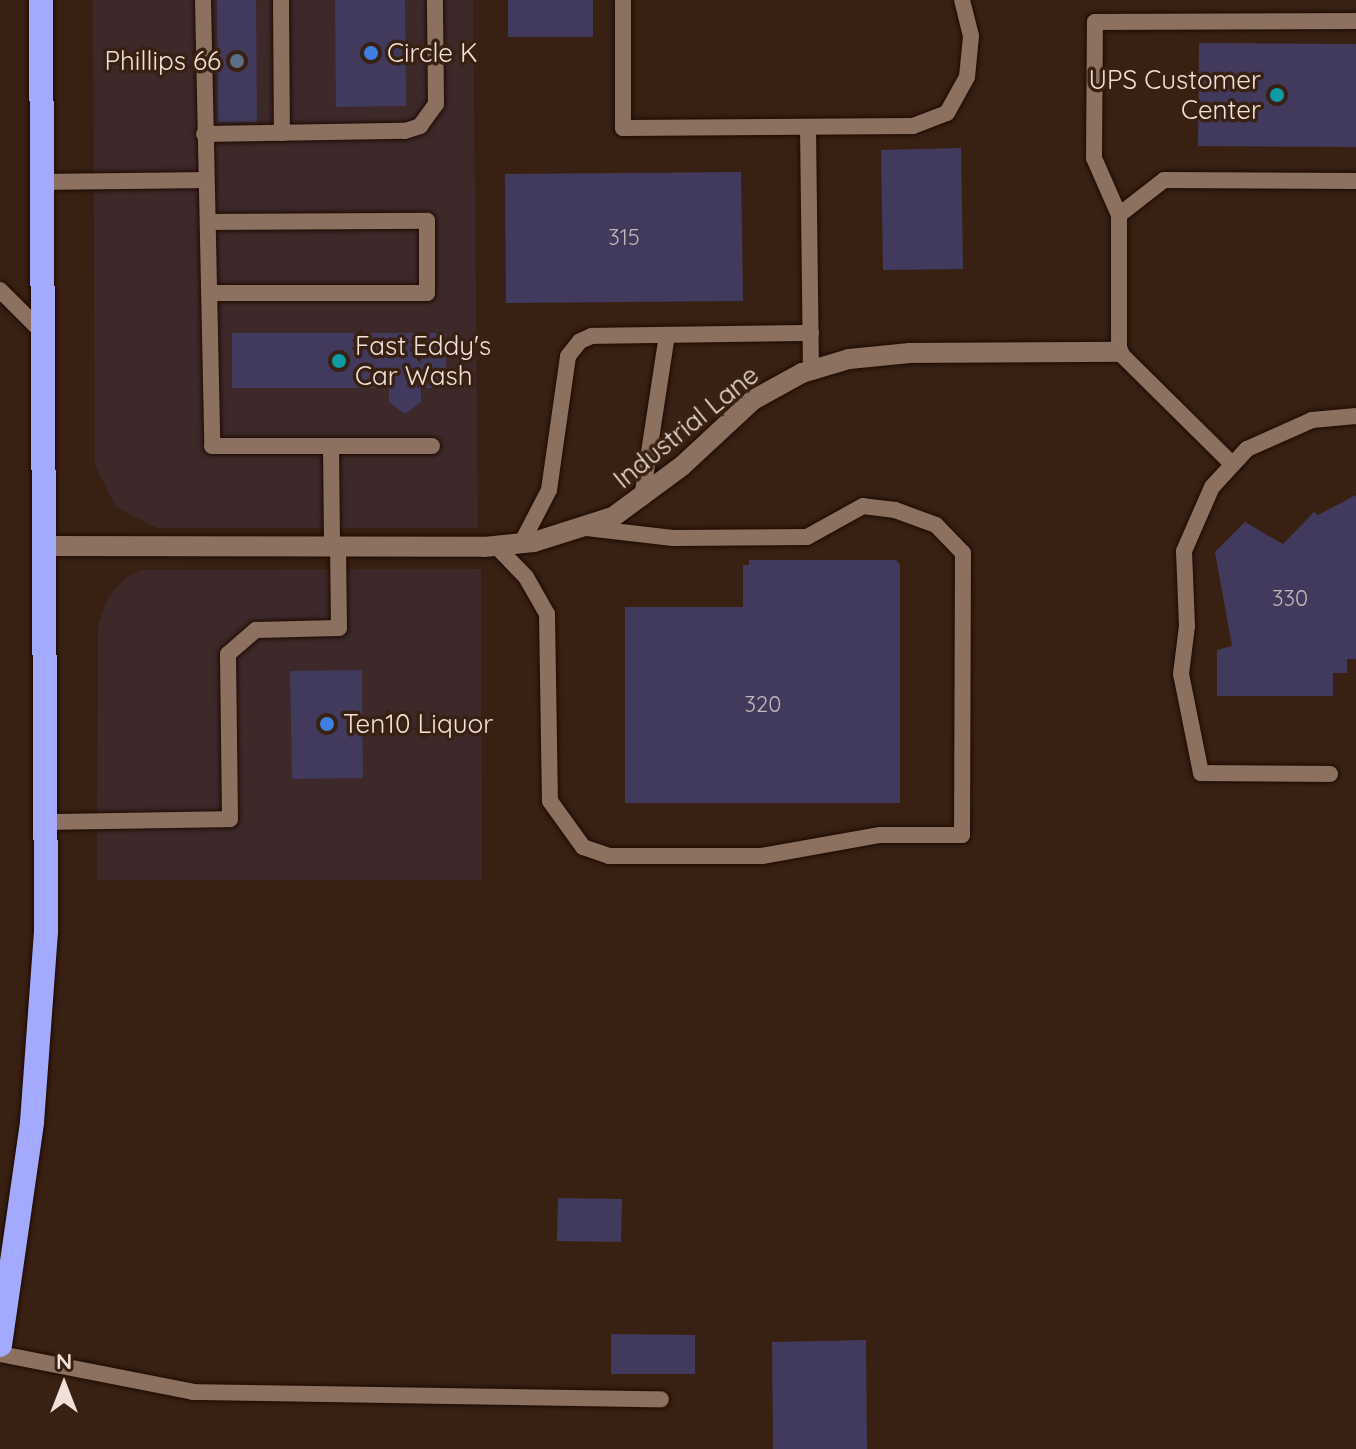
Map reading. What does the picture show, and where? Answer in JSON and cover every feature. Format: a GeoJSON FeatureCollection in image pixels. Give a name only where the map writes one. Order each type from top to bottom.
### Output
{"type":"FeatureCollection","features":[{"type":"Feature","properties":{"kind":"highway"},"geometry":{"type":"LineString","coordinates":[[0,1345],[32,1122],[49,822],[41,0]]}},
{"type":"Feature","properties":{"kind":"street","name":"Industrial Lane"},"geometry":{"type":"LineString","coordinates":[[47,546],[521,544],[587,528],[642,498],[753,400],[811,371],[849,359],[910,353],[1119,352]]}},
{"type":"Feature","properties":{"kind":"lane"},"geometry":{"type":"LineString","coordinates":[[203,0],[204,180],[210,222],[212,446],[432,446]]}},
{"type":"Feature","properties":{"kind":"lane"},"geometry":{"type":"LineString","coordinates":[[281,0],[282,133]]}},
{"type":"Feature","properties":{"kind":"lane"},"geometry":{"type":"LineString","coordinates":[[204,134],[405,131],[420,126],[436,104],[435,0]]}},
{"type":"Feature","properties":{"kind":"lane"},"geometry":{"type":"LineString","coordinates":[[623,0],[623,128],[913,126],[947,113],[967,77],[971,36],[962,0]]}},
{"type":"Feature","properties":{"kind":"lane"},"geometry":{"type":"LineString","coordinates":[[1230,462],[1119,352],[1119,215],[1094,158],[1095,22],[1356,21]]}},
{"type":"Feature","properties":{"kind":"lane"},"geometry":{"type":"LineString","coordinates":[[808,127],[811,371]]}},
{"type":"Feature","properties":{"kind":"lane"},"geometry":{"type":"LineString","coordinates":[[44,182],[204,180]]}},
{"type":"Feature","properties":{"kind":"lane"},"geometry":{"type":"LineString","coordinates":[[1119,215],[1164,180],[1356,181]]}},
{"type":"Feature","properties":{"kind":"lane"},"geometry":{"type":"LineString","coordinates":[[210,222],[427,221],[427,293],[211,293]]}},
{"type":"Feature","properties":{"kind":"lane"},"geometry":{"type":"LineString","coordinates":[[0,290],[45,336]]}},
{"type":"Feature","properties":{"kind":"lane"},"geometry":{"type":"LineString","coordinates":[[521,544],[549,490],[568,356],[592,336],[811,333]]}},
{"type":"Feature","properties":{"kind":"lane"},"geometry":{"type":"LineString","coordinates":[[642,498],[667,335]]}},
{"type":"Feature","properties":{"kind":"lane"},"geometry":{"type":"LineString","coordinates":[[1330,774],[1201,773],[1181,674],[1187,626],[1184,551],[1194,518],[1230,462],[1270,436],[1312,420],[1356,416]]}},
{"type":"Feature","properties":{"kind":"lane"},"geometry":{"type":"LineString","coordinates":[[49,822],[230,819],[228,654],[256,630],[339,628],[331,446]]}},
{"type":"Feature","properties":{"kind":"lane"},"geometry":{"type":"LineString","coordinates":[[496,546],[526,577],[547,614],[550,801],[583,847],[609,856],[762,856],[880,835],[962,835],[963,553],[936,525],[895,510],[863,506],[807,537],[673,538],[587,528]]}},
{"type":"Feature","properties":{"kind":"lane"},"geometry":{"type":"LineString","coordinates":[[0,1354],[193,1392],[661,1399]]}},
{"type":"Feature","properties":{"kind":"shaded area"},"geometry":{"type":"Polygon","coordinates":[[[93,0],[473,0],[478,528],[157,528],[116,507],[95,465],[93,0]]]}},
{"type":"Feature","properties":{"kind":"shaded area"},"geometry":{"type":"Polygon","coordinates":[[[481,569],[482,880],[97,880],[98,626],[108,597],[127,577],[142,570],[481,569]]]}},
{"type":"Feature","properties":{"kind":"building","name":"Phillips 66"},"geometry":{"type":"Polygon","coordinates":[[[217,0],[256,0],[257,122],[218,122],[217,0]]]}},
{"type":"Feature","properties":{"kind":"building","name":"Circle K"},"geometry":{"type":"Polygon","coordinates":[[[335,0],[405,0],[406,106],[336,107],[335,0]]]}},
{"type":"Feature","properties":{"kind":"building"},"geometry":{"type":"Polygon","coordinates":[[[508,0],[593,0],[593,37],[508,37],[508,0]]]}},
{"type":"Feature","properties":{"kind":"building","name":"UPS Customer Center"},"geometry":{"type":"Polygon","coordinates":[[[1199,43],[1356,44],[1356,147],[1198,146],[1199,43]]]}},
{"type":"Feature","properties":{"kind":"building"},"geometry":{"type":"Polygon","coordinates":[[[961,148],[963,269],[883,270],[881,150],[961,148]]]}},
{"type":"Feature","properties":{"kind":"building"},"geometry":{"type":"Polygon","coordinates":[[[741,172],[743,301],[506,303],[505,174],[741,172]]]}},
{"type":"Feature","properties":{"kind":"building","name":"Fast Eddy's Car Wash"},"geometry":{"type":"Polygon","coordinates":[[[232,333],[446,333],[446,388],[421,388],[421,402],[405,414],[389,402],[389,388],[232,388],[232,333]]]}},
{"type":"Feature","properties":{"kind":"building"},"geometry":{"type":"Polygon","coordinates":[[[1356,495],[1356,659],[1347,659],[1347,673],[1333,673],[1333,696],[1217,696],[1217,650],[1232,646],[1215,552],[1245,522],[1283,544],[1314,512],[1318,515],[1356,495]]]}},
{"type":"Feature","properties":{"kind":"building"},"geometry":{"type":"Polygon","coordinates":[[[749,560],[896,560],[900,565],[900,803],[625,803],[625,607],[743,607],[743,565],[749,565],[749,560]]]}},
{"type":"Feature","properties":{"kind":"building","name":"Ten10 Liquor"},"geometry":{"type":"Polygon","coordinates":[[[362,670],[363,778],[292,779],[290,671],[362,670]]]}},
{"type":"Feature","properties":{"kind":"building"},"geometry":{"type":"Polygon","coordinates":[[[558,1198],[622,1199],[621,1242],[557,1241],[558,1198]]]}},
{"type":"Feature","properties":{"kind":"building"},"geometry":{"type":"Polygon","coordinates":[[[611,1334],[695,1335],[695,1374],[611,1374],[611,1334]]]}},
{"type":"Feature","properties":{"kind":"building"},"geometry":{"type":"Polygon","coordinates":[[[866,1340],[867,1449],[773,1449],[772,1342],[866,1340]]]}},
{"type":"Feature","properties":{"kind":"place","name":"Circle K"},"geometry":{"type":"Point","coordinates":[371,53]}},
{"type":"Feature","properties":{"kind":"place","name":"Phillips 66"},"geometry":{"type":"Point","coordinates":[237,61]}},
{"type":"Feature","properties":{"kind":"place","name":"UPS Customer Center"},"geometry":{"type":"Point","coordinates":[1277,95]}},
{"type":"Feature","properties":{"kind":"place","name":"Fast Eddy's Car Wash"},"geometry":{"type":"Point","coordinates":[339,361]}},
{"type":"Feature","properties":{"kind":"place","name":"Ten10 Liquor"},"geometry":{"type":"Point","coordinates":[327,724]}}]}
